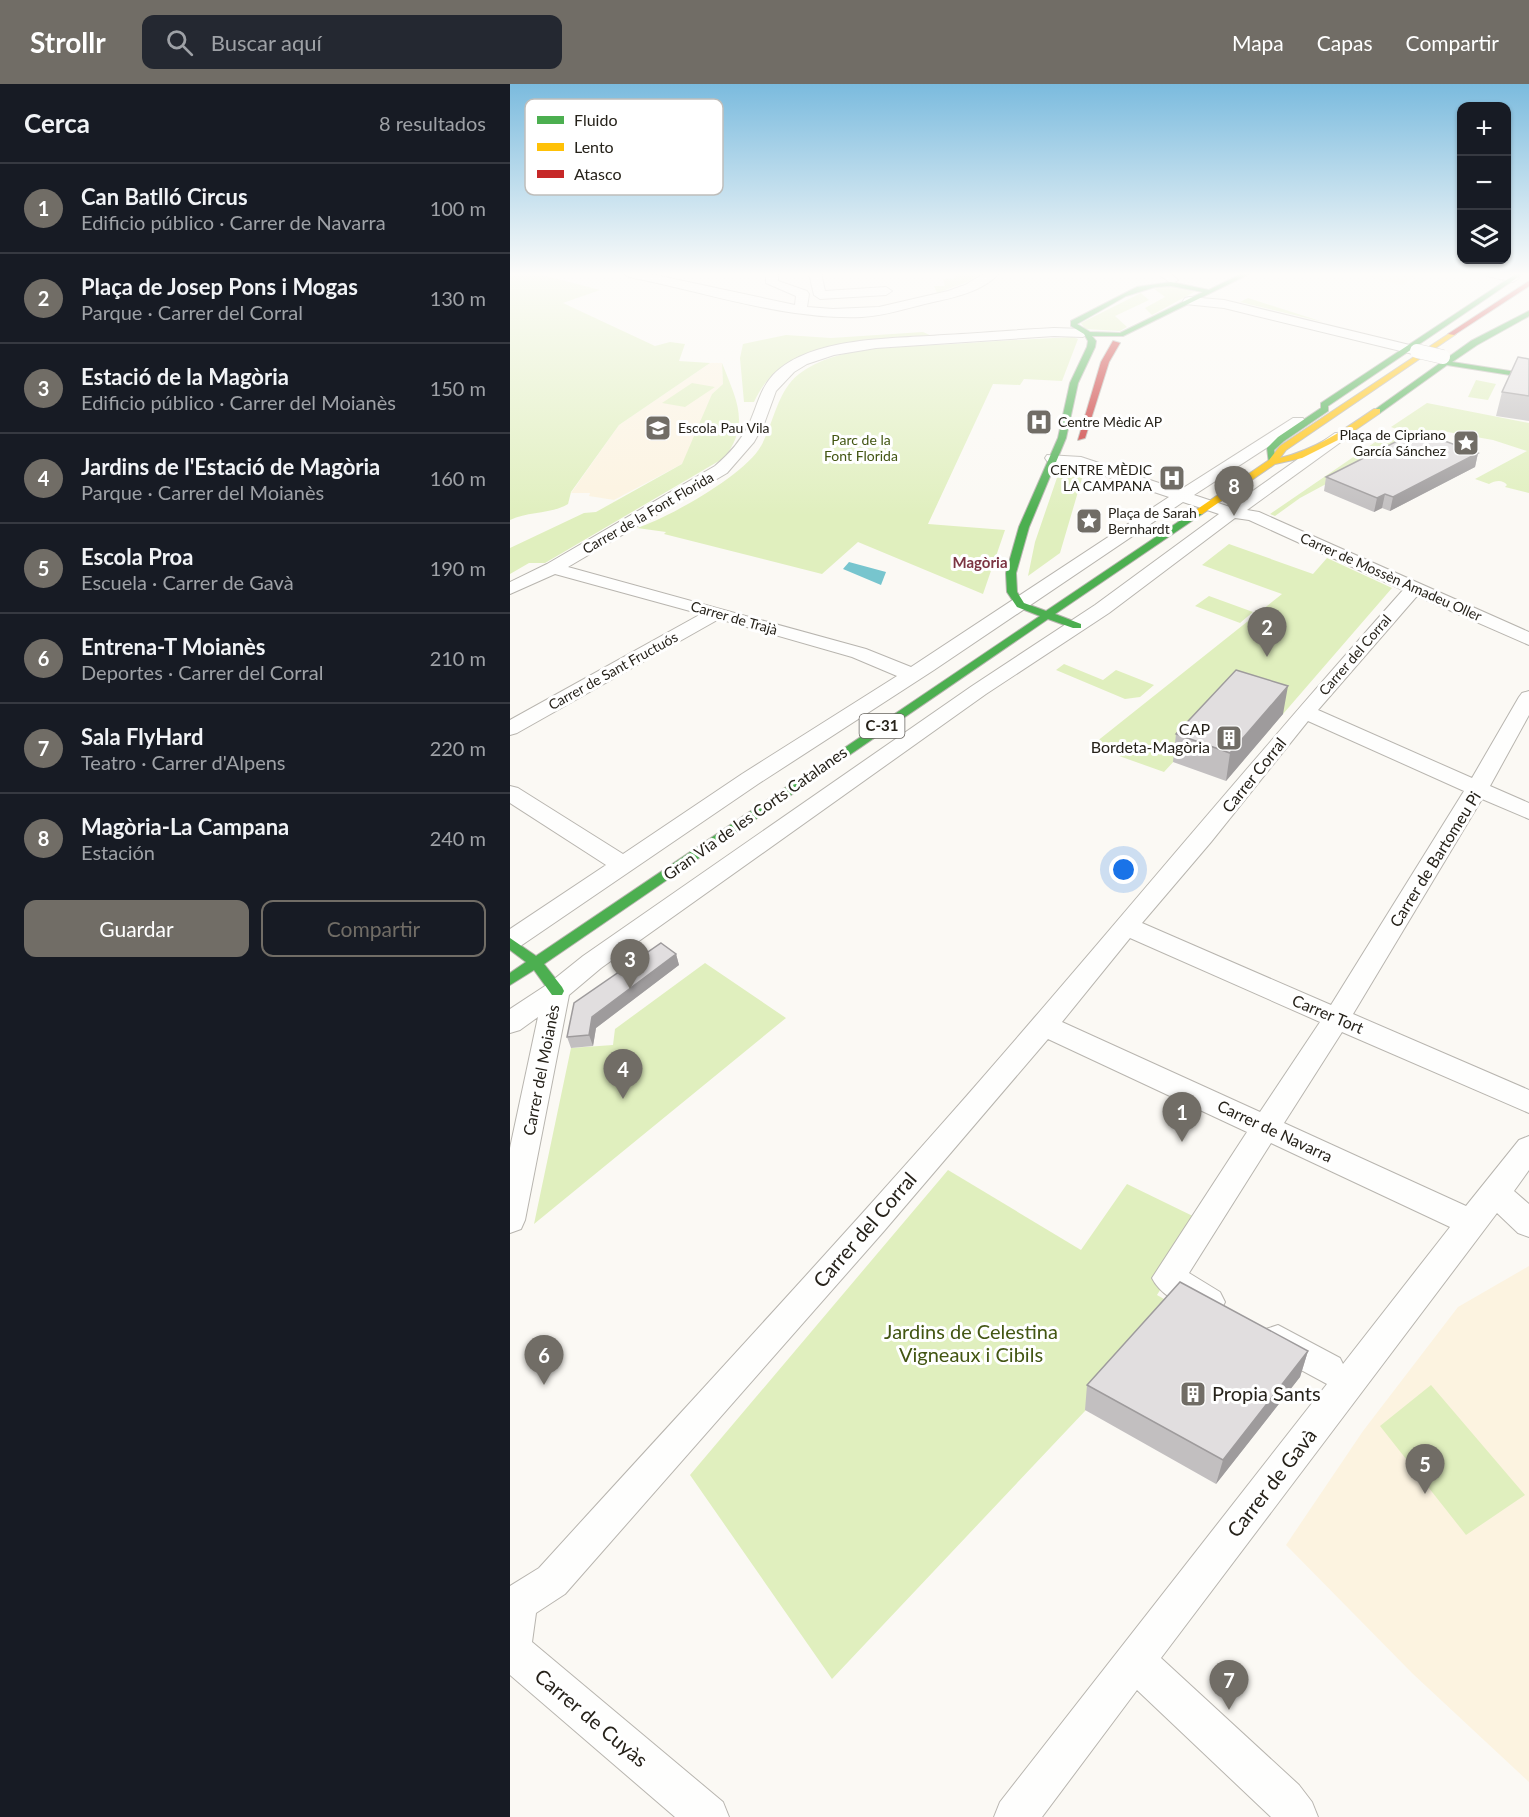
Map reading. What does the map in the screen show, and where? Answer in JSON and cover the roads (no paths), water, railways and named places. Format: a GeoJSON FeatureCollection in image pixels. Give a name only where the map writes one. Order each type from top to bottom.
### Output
{"type":"FeatureCollection","features":[{"type":"Feature","properties":{"kind":"main road"},"geometry":{"type":"LineString","coordinates":[[1077,626],[1020,604],[1013,595],[1012,567],[1036,498],[1060,446],[1075,381],[1088,354]]}},
{"type":"Feature","properties":{"kind":"main road"},"geometry":{"type":"LineString","coordinates":[[1075,460],[1105,362],[1110,354]]}},
{"type":"Feature","properties":{"kind":"main road"},"geometry":{"type":"LineString","coordinates":[[1407,354],[1324,405],[1325,409],[1281,439],[1270,450],[1272,462],[1299,456],[1345,433],[1457,354]]}},
{"type":"Feature","properties":{"kind":"main road","name":"Gran Via de les Corts Catalanes"},"geometry":{"type":"LineString","coordinates":[[1272,462],[1283,448],[1423,354]]}},
{"type":"Feature","properties":{"kind":"main road","name":"Gran Via de les Corts Catalanes"},"geometry":{"type":"LineString","coordinates":[[510,980],[1207,505],[1272,462],[1318,436],[1439,354]]}},
{"type":"Feature","properties":{"kind":"main road"},"geometry":{"type":"LineString","coordinates":[[1448,360],[1529,370]]}},
{"type":"Feature","properties":{"kind":"main road"},"geometry":{"type":"LineString","coordinates":[[1448,360],[1529,376]]}},
{"type":"Feature","properties":{"kind":"main road"},"geometry":{"type":"LineString","coordinates":[[510,942],[535,962],[557,991]]}},
{"type":"Feature","properties":{"kind":"street","name":"Carrer de la Font Florida"},"geometry":{"type":"LineString","coordinates":[[510,589],[553,568],[730,464],[743,449],[771,388],[789,370],[809,359],[827,354]]}},
{"type":"Feature","properties":{"kind":"street"},"geometry":{"type":"LineString","coordinates":[[1432,354],[1448,360]]}},
{"type":"Feature","properties":{"kind":"street"},"geometry":{"type":"LineString","coordinates":[[510,942],[622,864],[911,676],[1181,496],[1324,405]]}},
{"type":"Feature","properties":{"kind":"street"},"geometry":{"type":"LineString","coordinates":[[510,1023],[557,991],[592,962],[980,690],[1077,626],[1345,433]]}},
{"type":"Feature","properties":{"kind":"street"},"geometry":{"type":"LineString","coordinates":[[1053,458],[1075,460],[1232,513]]}},
{"type":"Feature","properties":{"kind":"street","name":"Carrer de Mossèn Amadeu Oller"},"geometry":{"type":"LineString","coordinates":[[1232,513],[1252,516],[1410,592],[1529,639]]}},
{"type":"Feature","properties":{"kind":"street","name":"Carrer de Trajà"},"geometry":{"type":"LineString","coordinates":[[553,568],[898,667],[911,676]]}},
{"type":"Feature","properties":{"kind":"street","name":"Carrer del Corral"},"geometry":{"type":"LineString","coordinates":[[1313,715],[1410,592]]}},
{"type":"Feature","properties":{"kind":"street","name":"Carrer de Sant Fructuós"},"geometry":{"type":"LineString","coordinates":[[510,729],[716,613]]}},
{"type":"Feature","properties":{"kind":"street","name":"Carrer de Bartomeu Pi"},"geometry":{"type":"LineString","coordinates":[[1328,1369],[1168,1278],[1336,1018],[1479,789],[1529,697]]}},
{"type":"Feature","properties":{"kind":"street"},"geometry":{"type":"LineString","coordinates":[[1313,715],[1529,812]]}},
{"type":"Feature","properties":{"kind":"street","name":"Carrer Corral"},"geometry":{"type":"LineString","coordinates":[[1203,837],[1313,715]]}},
{"type":"Feature","properties":{"kind":"street"},"geometry":{"type":"LineString","coordinates":[[510,793],[622,864]]}},
{"type":"Feature","properties":{"kind":"street","name":"Carrer del Corral"},"geometry":{"type":"LineString","coordinates":[[514,1600],[552,1581],[873,1222],[1203,837]]}},
{"type":"Feature","properties":{"kind":"street","name":"Carrer Tort"},"geometry":{"type":"LineString","coordinates":[[1127,927],[1529,1102]]}},
{"type":"Feature","properties":{"kind":"street","name":"Carrer del Moianès"},"geometry":{"type":"LineString","coordinates":[[510,1220],[557,991]]}},
{"type":"Feature","properties":{"kind":"street","name":"Carrer de Navarra"},"geometry":{"type":"LineString","coordinates":[[1044,1025],[1267,1126],[1472,1223]]}},
{"type":"Feature","properties":{"kind":"street","name":"Carrer de Gavà"},"geometry":{"type":"LineString","coordinates":[[1014,1817],[1529,1148]]}},
{"type":"Feature","properties":{"kind":"street"},"geometry":{"type":"LineString","coordinates":[[1494,1194],[1505,1201],[1529,1224]]}},
{"type":"Feature","properties":{"kind":"street","name":"Carrer de Cuyàs"},"geometry":{"type":"LineString","coordinates":[[514,1600],[511,1650],[708,1817]]}},
{"type":"Feature","properties":{"kind":"street"},"geometry":{"type":"LineString","coordinates":[[1135,1661],[1284,1800],[1297,1817]]}},
{"type":"Feature","properties":{"kind":"water"},"geometry":{"type":"Polygon","coordinates":[[[849,562],[886,572],[881,585],[843,569],[849,562]]]}},
{"type":"Feature","properties":{"kind":"place","name":"Centre Mèdic AP"},"geometry":{"type":"Point","coordinates":[1039,422]}},
{"type":"Feature","properties":{"kind":"place","name":"Escola Pau Vila"},"geometry":{"type":"Point","coordinates":[658,428]}},
{"type":"Feature","properties":{"kind":"place","name":"Plaça de Cipriano García Sánchez"},"geometry":{"type":"Point","coordinates":[1466,443]}},
{"type":"Feature","properties":{"kind":"place","name":"CENTRE MÈDIC LA CAMPANA"},"geometry":{"type":"Point","coordinates":[1172,478]}},
{"type":"Feature","properties":{"kind":"place","name":"Magòria-La Campana"},"geometry":{"type":"Point","coordinates":[1234,516]}},
{"type":"Feature","properties":{"kind":"place","name":"Plaça de Sarah Bernhardt"},"geometry":{"type":"Point","coordinates":[1089,521]}},
{"type":"Feature","properties":{"kind":"place","name":"Plaça de Josep Pons i Mogas"},"geometry":{"type":"Point","coordinates":[1267,657]}},
{"type":"Feature","properties":{"kind":"place","name":"CAP Bordeta-Magòria"},"geometry":{"type":"Point","coordinates":[1229,738]}},
{"type":"Feature","properties":{"kind":"place","name":"Estació de la Magòria"},"geometry":{"type":"Point","coordinates":[630,989]}},
{"type":"Feature","properties":{"kind":"place","name":"Jardins de l'Estació de Magòria"},"geometry":{"type":"Point","coordinates":[623,1099]}},
{"type":"Feature","properties":{"kind":"place","name":"Can Batlló Circus"},"geometry":{"type":"Point","coordinates":[1182,1142]}},
{"type":"Feature","properties":{"kind":"place","name":"Entrena-T Moianès"},"geometry":{"type":"Point","coordinates":[544,1385]}},
{"type":"Feature","properties":{"kind":"place","name":"Propia Sants"},"geometry":{"type":"Point","coordinates":[1193,1394]}},
{"type":"Feature","properties":{"kind":"place","name":"Escola Proa"},"geometry":{"type":"Point","coordinates":[1425,1494]}},
{"type":"Feature","properties":{"kind":"place","name":"Sala FlyHard"},"geometry":{"type":"Point","coordinates":[1229,1710]}},
{"type":"Feature","properties":{"kind":"district","name":"Magòria"},"geometry":{"type":"Point","coordinates":[980,563]}},
{"type":"Feature","properties":{"kind":"park label","name":"Parc de la Font Florida"},"geometry":{"type":"Point","coordinates":[861,448]}},
{"type":"Feature","properties":{"kind":"park label","name":"Jardins de Celestina Vigneaux i Cibils"},"geometry":{"type":"Point","coordinates":[971,1344]}}]}
